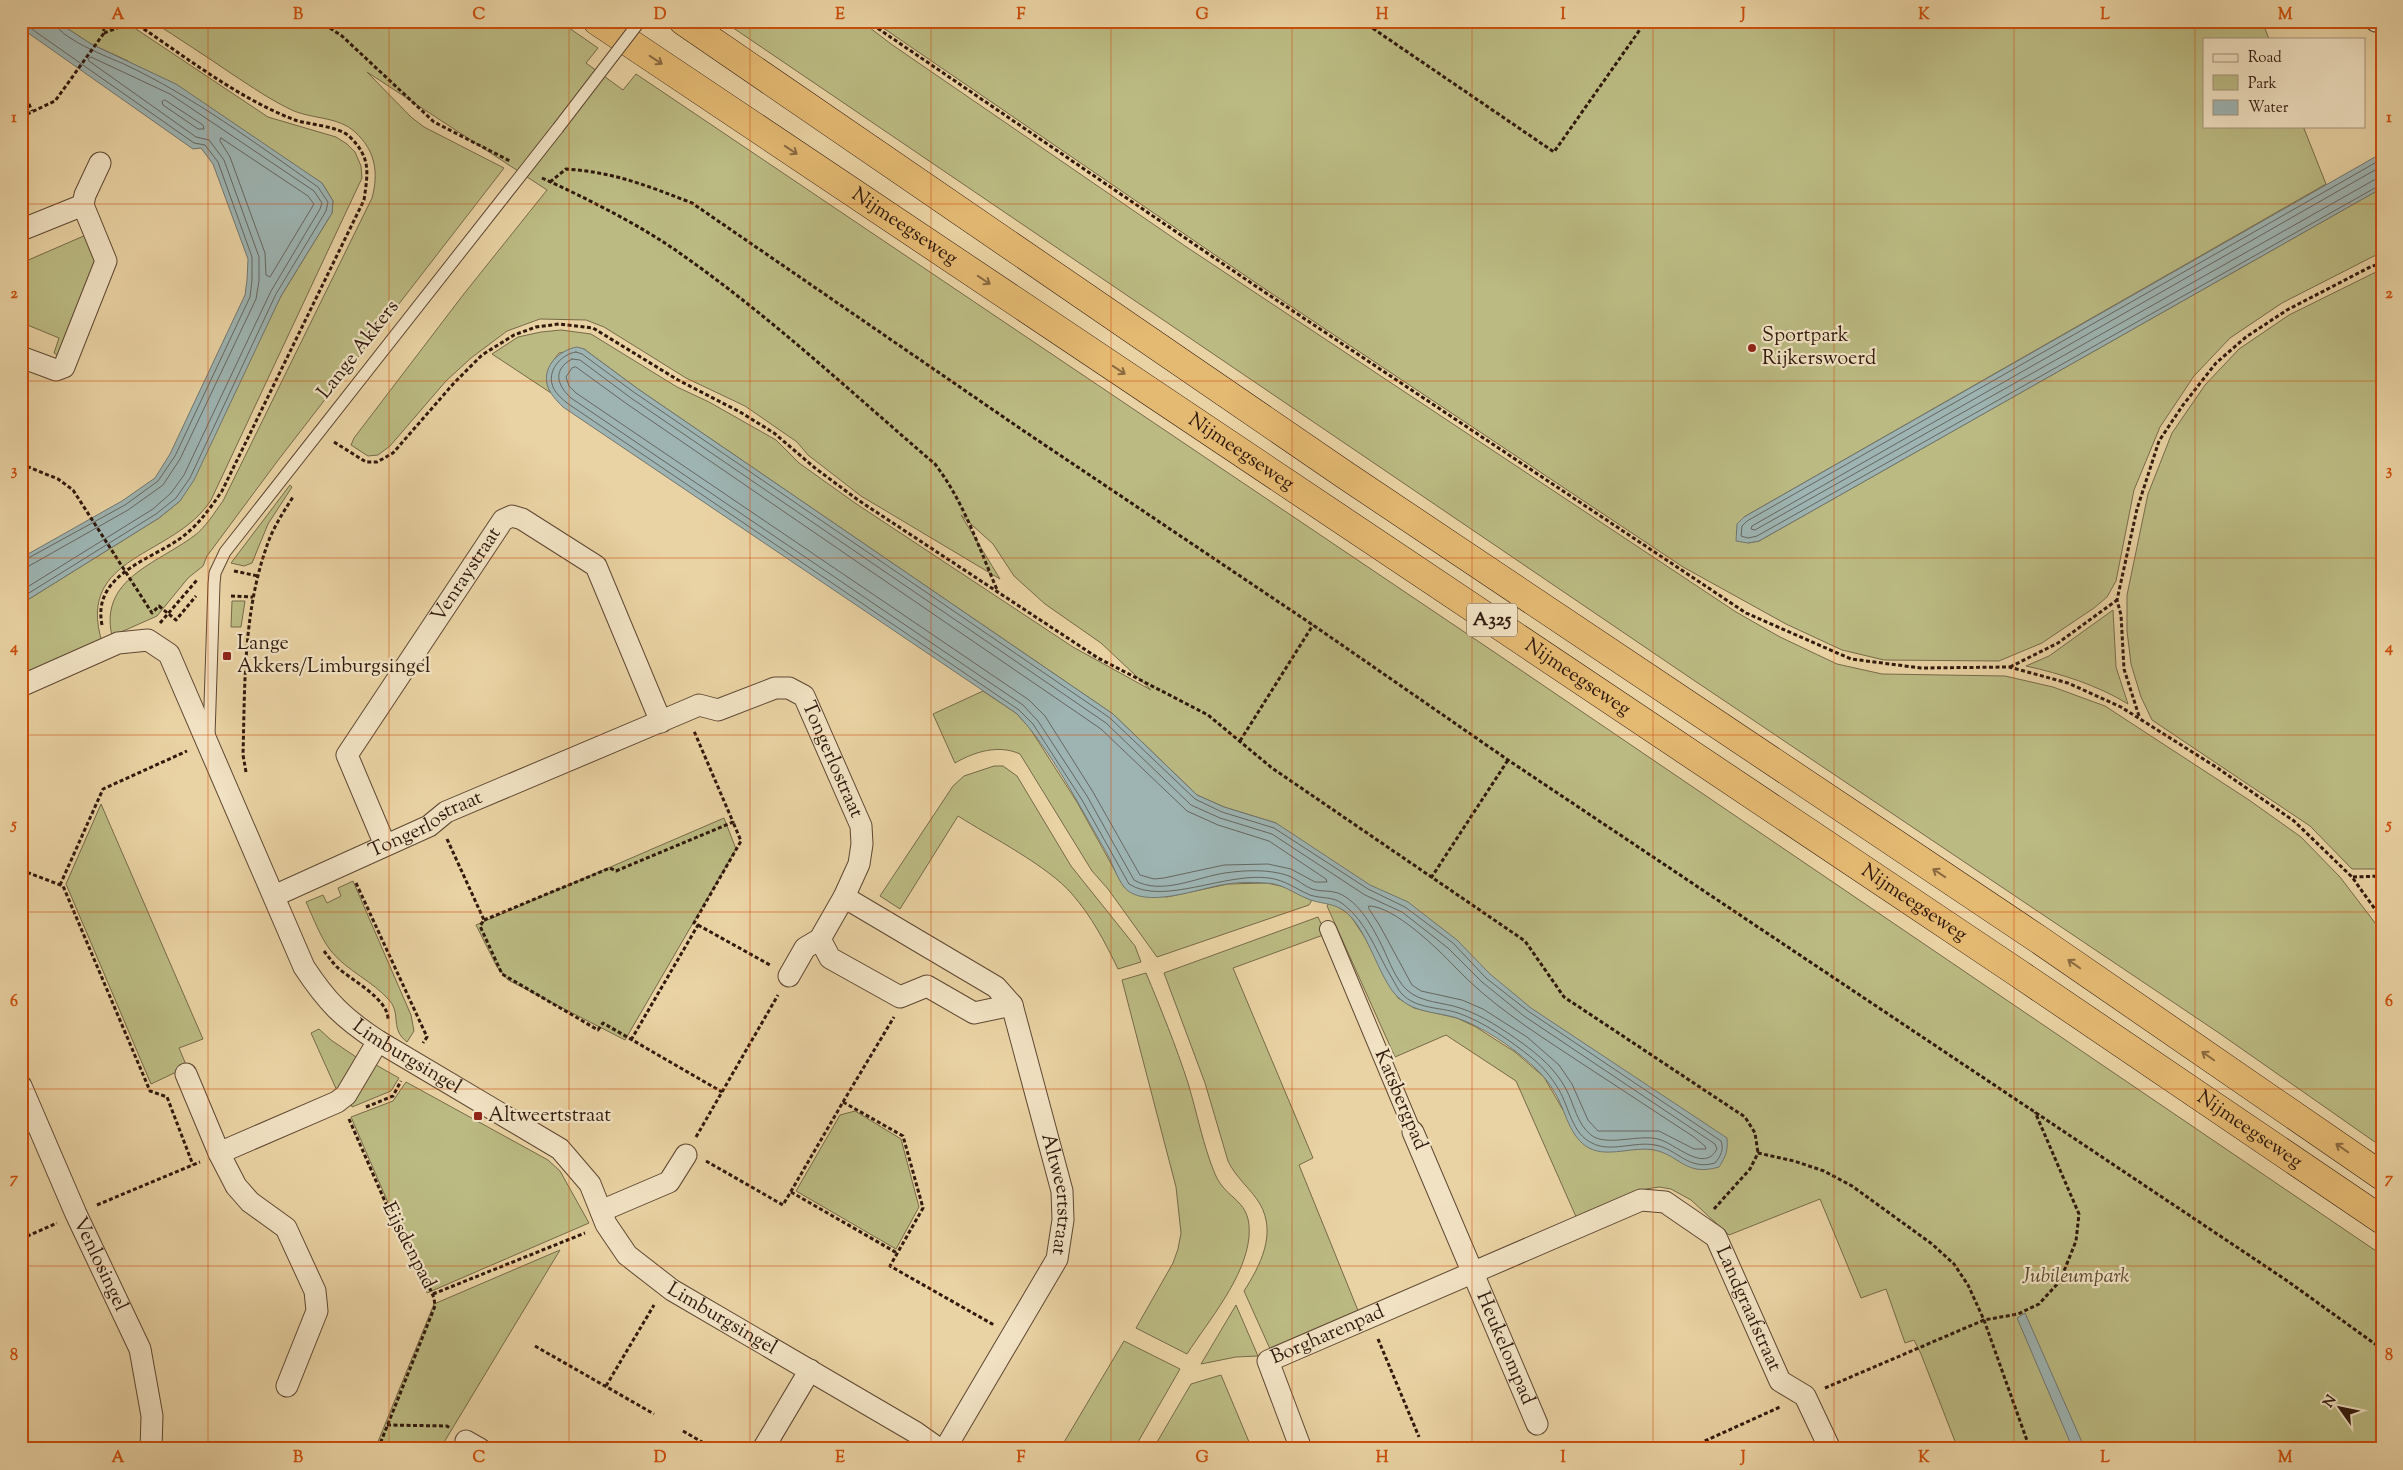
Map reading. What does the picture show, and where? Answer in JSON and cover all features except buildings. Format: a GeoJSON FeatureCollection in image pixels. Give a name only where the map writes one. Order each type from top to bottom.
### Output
{"type":"FeatureCollection","features":[{"type":"Feature","properties":{"kind":"highway","name":"Nijmeegseweg"},"geometry":{"type":"LineString","coordinates":[[597,21],[2018,973],[2382,1220]]}},
{"type":"Feature","properties":{"kind":"highway","name":"Nijmeegseweg"},"geometry":{"type":"LineString","coordinates":[[683,21],[1337,469],[2038,939],[2382,1176]]}},
{"type":"Feature","properties":{"kind":"street"},"geometry":{"type":"LineString","coordinates":[[21,357],[56,370],[64,367],[106,261],[83,204],[85,195],[100,163]]}},
{"type":"Feature","properties":{"kind":"street"},"geometry":{"type":"LineString","coordinates":[[21,230],[83,204]]}},
{"type":"Feature","properties":{"kind":"street","name":"Venraystraat"},"geometry":{"type":"LineString","coordinates":[[385,845],[347,755],[503,520],[512,516],[522,519],[596,566],[661,722]]}},
{"type":"Feature","properties":{"kind":"street","name":"Limburgsingel"},"geometry":{"type":"LineString","coordinates":[[21,686],[118,643],[148,640],[169,654],[304,967],[324,998],[353,1025],[378,1041],[560,1149],[590,1184],[604,1217],[627,1255],[666,1286],[915,1432],[938,1449]]}},
{"type":"Feature","properties":{"kind":"street","name":"Tongerlostraat"},"geometry":{"type":"LineString","coordinates":[[274,896],[429,826],[446,812],[699,705],[718,710],[776,688],[789,688],[804,696],[861,826],[862,844],[859,864],[844,897],[820,939],[805,948],[789,976]]}},
{"type":"Feature","properties":{"kind":"street","name":"Altweertstraat"},"geometry":{"type":"LineString","coordinates":[[844,897],[996,986],[1012,1004],[1062,1191],[1063,1220],[1057,1259],[945,1449]]}},
{"type":"Feature","properties":{"kind":"street","name":"Katsbergpad"},"geometry":{"type":"LineString","coordinates":[[1328,929],[1473,1272]]}},
{"type":"Feature","properties":{"kind":"street"},"geometry":{"type":"LineString","coordinates":[[820,939],[830,958],[900,997],[927,986],[974,1013],[1012,1004]]}},
{"type":"Feature","properties":{"kind":"street"},"geometry":{"type":"LineString","coordinates":[[219,1153],[343,1108],[346,1095],[378,1041]]}},
{"type":"Feature","properties":{"kind":"street"},"geometry":{"type":"LineString","coordinates":[[186,1074],[219,1153],[236,1186],[250,1202],[286,1228],[315,1291],[317,1311],[286,1386]]}},
{"type":"Feature","properties":{"kind":"street","name":"Venlosingel"},"geometry":{"type":"LineString","coordinates":[[21,1086],[76,1214],[140,1348],[152,1416],[153,1448]]}},
{"type":"Feature","properties":{"kind":"street"},"geometry":{"type":"LineString","coordinates":[[604,1217],[669,1182],[687,1153]]}},
{"type":"Feature","properties":{"kind":"street","name":"Landgraafstraat"},"geometry":{"type":"LineString","coordinates":[[1473,1272],[1641,1200],[1665,1202],[1716,1237],[1780,1381],[1806,1396]]}},
{"type":"Feature","properties":{"kind":"street","name":"Borgharenpad"},"geometry":{"type":"LineString","coordinates":[[1301,1449],[1268,1362],[1473,1272]]}},
{"type":"Feature","properties":{"kind":"street","name":"Heukelompad"},"geometry":{"type":"LineString","coordinates":[[1473,1272],[1537,1424]]}},
{"type":"Feature","properties":{"kind":"street"},"geometry":{"type":"LineString","coordinates":[[763,1449],[810,1370]]}},
{"type":"Feature","properties":{"kind":"street"},"geometry":{"type":"LineString","coordinates":[[1806,1396],[1830,1449]]}},
{"type":"Feature","properties":{"kind":"lane","name":"Lange Akkers"},"geometry":{"type":"LineString","coordinates":[[208,742],[214,584],[219,562],[640,21]]}},
{"type":"Feature","properties":{"kind":"path"},"geometry":{"type":"LineString","coordinates":[[103,21],[104,33]]}},
{"type":"Feature","properties":{"kind":"path"},"geometry":{"type":"LineString","coordinates":[[319,21],[342,36],[434,122],[638,228],[688,258],[742,298],[935,464],[949,483],[961,507],[998,592]]}},
{"type":"Feature","properties":{"kind":"path"},"geometry":{"type":"LineString","coordinates":[[866,21],[1191,243],[1746,613],[1808,642],[1851,659],[1921,668],[2009,668],[2068,684],[2121,707],[2139,717],[2294,821],[2352,877],[2382,919]]}},
{"type":"Feature","properties":{"kind":"path"},"geometry":{"type":"LineString","coordinates":[[1362,21],[1554,152],[1646,21]]}},
{"type":"Feature","properties":{"kind":"path"},"geometry":{"type":"LineString","coordinates":[[21,117],[55,101],[104,33],[132,22],[267,109],[299,121],[348,135],[363,154],[369,171],[364,200],[222,492],[201,521],[178,540],[125,570],[112,583],[105,597],[101,618],[108,648]]}},
{"type":"Feature","properties":{"kind":"path"},"geometry":{"type":"LineString","coordinates":[[21,86],[32,112]]}},
{"type":"Feature","properties":{"kind":"path"},"geometry":{"type":"LineString","coordinates":[[550,182],[566,169],[593,171],[632,179],[692,203],[1018,427],[1313,625],[1508,760],[2286,1280],[2382,1350]]}},
{"type":"Feature","properties":{"kind":"path"},"geometry":{"type":"LineString","coordinates":[[2139,717],[2124,669],[2121,615],[2117,600],[2137,509],[2159,441],[2183,405],[2216,364],[2246,337],[2287,310],[2372,266],[2382,264]]}},
{"type":"Feature","properties":{"kind":"path"},"geometry":{"type":"LineString","coordinates":[[334,442],[366,462],[377,462],[394,453],[454,383],[482,356],[514,335],[536,327],[559,324],[586,326],[614,339],[678,380],[774,432],[815,468],[858,500],[1098,658],[1208,714],[1272,768],[1525,941],[1564,997],[1745,1117],[1754,1132],[1758,1153],[1750,1168],[1699,1225]]}},
{"type":"Feature","properties":{"kind":"path"},"geometry":{"type":"LineString","coordinates":[[21,464],[66,484],[73,490],[152,613],[159,606],[168,613]]}},
{"type":"Feature","properties":{"kind":"path"},"geometry":{"type":"LineString","coordinates":[[247,776],[243,755],[247,636],[258,576]]}},
{"type":"Feature","properties":{"kind":"path"},"geometry":{"type":"LineString","coordinates":[[2009,668],[2058,642],[2117,600]]}},
{"type":"Feature","properties":{"kind":"path"},"geometry":{"type":"LineString","coordinates":[[1240,741],[1313,625]]}},
{"type":"Feature","properties":{"kind":"path"},"geometry":{"type":"LineString","coordinates":[[685,711],[741,841],[694,923],[789,976],[687,1153],[783,1205],[908,994]]}},
{"type":"Feature","properties":{"kind":"path"},"geometry":{"type":"LineString","coordinates":[[60,885],[104,789],[208,742]]}},
{"type":"Feature","properties":{"kind":"path"},"geometry":{"type":"LineString","coordinates":[[1431,878],[1508,760]]}},
{"type":"Feature","properties":{"kind":"path"},"geometry":{"type":"LineString","coordinates":[[438,819],[484,920]]}},
{"type":"Feature","properties":{"kind":"path"},"geometry":{"type":"LineString","coordinates":[[722,1092],[603,1023],[598,1030],[502,974],[480,926],[484,920],[610,868],[616,872],[733,822]]}},
{"type":"Feature","properties":{"kind":"path"},"geometry":{"type":"LineString","coordinates":[[343,1108],[393,1096],[427,1036],[347,862]]}},
{"type":"Feature","properties":{"kind":"path"},"geometry":{"type":"LineString","coordinates":[[21,870],[64,886],[150,1091],[166,1097],[193,1165]]}},
{"type":"Feature","properties":{"kind":"path"},"geometry":{"type":"LineString","coordinates":[[2352,877],[2382,876]]}},
{"type":"Feature","properties":{"kind":"path"},"geometry":{"type":"LineString","coordinates":[[631,1040],[698,925]]}},
{"type":"Feature","properties":{"kind":"path"},"geometry":{"type":"LineString","coordinates":[[320,945],[338,967],[380,1002],[388,1017],[386,1028],[378,1041]]}},
{"type":"Feature","properties":{"kind":"path"},"geometry":{"type":"LineString","coordinates":[[843,1102],[903,1136],[923,1208],[890,1266],[1012,1335]]}},
{"type":"Feature","properties":{"kind":"path","name":"Eijsdenpad"},"geometry":{"type":"LineString","coordinates":[[343,1108],[407,1252],[418,1259],[435,1306],[378,1449]]}},
{"type":"Feature","properties":{"kind":"path"},"geometry":{"type":"LineString","coordinates":[[1687,1449],[1984,1320],[2018,1314],[2039,1304],[2060,1281],[2076,1241],[2079,1214],[2035,1112]]}},
{"type":"Feature","properties":{"kind":"path"},"geometry":{"type":"LineString","coordinates":[[21,1239],[219,1153]]}},
{"type":"Feature","properties":{"kind":"path"},"geometry":{"type":"LineString","coordinates":[[1758,1153],[1794,1160],[1824,1171],[1852,1186],[1932,1244],[1954,1264],[1968,1285],[1984,1320],[2030,1449]]}},
{"type":"Feature","properties":{"kind":"path"},"geometry":{"type":"LineString","coordinates":[[791,1192],[897,1253]]}},
{"type":"Feature","properties":{"kind":"path"},"geometry":{"type":"LineString","coordinates":[[432,1294],[604,1217]]}},
{"type":"Feature","properties":{"kind":"path"},"geometry":{"type":"LineString","coordinates":[[606,1386],[666,1286]]}},
{"type":"Feature","properties":{"kind":"path"},"geometry":{"type":"LineString","coordinates":[[1369,1318],[1419,1437]]}},
{"type":"Feature","properties":{"kind":"path"},"geometry":{"type":"LineString","coordinates":[[536,1346],[654,1414]]}},
{"type":"Feature","properties":{"kind":"path"},"geometry":{"type":"LineString","coordinates":[[387,1425],[447,1426],[473,1445]]}},
{"type":"Feature","properties":{"kind":"path"},"geometry":{"type":"LineString","coordinates":[[683,1431],[714,1449]]}},
{"type":"Feature","properties":{"kind":"green space"},"geometry":{"type":"Polygon","coordinates":[[[56,21],[124,21],[268,117],[336,137],[347,144],[355,152],[361,166],[362,178],[211,500],[195,519],[175,534],[132,560],[115,574],[102,591],[97,613],[102,642],[21,677],[21,604],[159,518],[180,501],[281,296],[332,213],[333,201],[322,183],[126,60],[91,44],[56,21]]]}},
{"type":"Feature","properties":{"kind":"green space","name":"Jubileumpark"},"geometry":{"type":"Polygon","coordinates":[[[152,21],[559,21],[598,48],[586,63],[623,90],[636,74],[1500,656],[2382,1255],[2382,1449],[1958,1449],[1921,1354],[1914,1340],[1905,1343],[1886,1289],[1861,1298],[1820,1199],[1729,1235],[1691,1200],[1671,1189],[1659,1187],[1646,1189],[1577,1219],[1516,1081],[1446,1035],[1395,1057],[1327,906],[1329,903],[1334,904],[1350,915],[1364,936],[1398,998],[1414,1008],[1457,1018],[1476,1027],[1515,1052],[1544,1077],[1563,1110],[1637,1149],[1276,823],[1224,807],[1197,795],[1113,714],[638,389],[584,349],[559,353],[552,362],[547,377],[551,393],[492,354],[518,337],[541,332],[561,330],[591,334],[677,387],[709,402],[776,440],[799,463],[855,503],[1073,647],[1151,690],[1101,643],[1045,604],[1014,576],[993,544],[961,515],[1000,579],[861,496],[808,455],[797,442],[745,406],[686,378],[604,327],[586,320],[540,319],[507,331],[471,358],[446,381],[390,446],[378,455],[368,456],[351,445],[354,438],[463,295],[547,190],[367,72],[411,117],[424,127],[504,168],[279,459],[207,556],[203,566],[188,578],[157,616],[112,636],[110,616],[114,600],[122,587],[148,565],[194,536],[210,520],[223,501],[372,198],[375,179],[374,162],[367,146],[349,127],[334,121],[302,114],[278,103],[152,21]]]}},
{"type":"Feature","properties":{"kind":"green space"},"geometry":{"type":"Polygon","coordinates":[[[723,21],[861,21],[891,44],[1185,246],[1736,612],[1780,637],[1837,664],[1882,674],[2005,676],[2053,687],[2105,706],[2249,800],[2301,837],[2340,877],[2382,932],[2382,1147],[2219,1033],[1689,677],[723,21]]]}},
{"type":"Feature","properties":{"kind":"green space","name":"Sportpark Rijkerswoerd"},"geometry":{"type":"Polygon","coordinates":[[[873,21],[2262,21],[2269,38],[2203,38],[2203,128],[2304,128],[2326,184],[1744,517],[1748,543],[1759,541],[2382,188],[2382,255],[2374,256],[2282,303],[2230,338],[2194,376],[2160,427],[2134,490],[2116,581],[2107,597],[2042,643],[1999,661],[1884,660],[1842,650],[1786,624],[1683,567],[1259,285],[873,21]]]}},
{"type":"Feature","properties":{"kind":"green space"},"geometry":{"type":"Polygon","coordinates":[[[86,235],[98,260],[59,356],[54,353],[59,338],[25,324],[26,319],[21,316],[23,308],[21,307],[21,269],[27,266],[26,261],[86,235]]]}},
{"type":"Feature","properties":{"kind":"green space"},"geometry":{"type":"Polygon","coordinates":[[[2382,269],[2382,869],[2352,869],[2310,826],[2152,720],[2141,697],[2131,664],[2127,631],[2127,595],[2148,494],[2172,433],[2205,385],[2239,349],[2289,315],[2382,269]]]}},
{"type":"Feature","properties":{"kind":"green space"},"geometry":{"type":"Polygon","coordinates":[[[290,485],[292,487],[268,524],[252,563],[244,566],[231,563],[290,485]]]}},
{"type":"Feature","properties":{"kind":"green space"},"geometry":{"type":"Polygon","coordinates":[[[232,601],[245,601],[241,627],[231,627],[232,601]]]}},
{"type":"Feature","properties":{"kind":"green space"},"geometry":{"type":"Polygon","coordinates":[[[2113,610],[2116,667],[2128,704],[2104,691],[2079,681],[2026,666],[2049,656],[2113,610]]]}},
{"type":"Feature","properties":{"kind":"green space"},"geometry":{"type":"Polygon","coordinates":[[[983,691],[1016,713],[1029,727],[1077,802],[1124,887],[1167,897],[1228,884],[1267,883],[1285,887],[1312,900],[1309,905],[1157,957],[1108,889],[1092,871],[1020,754],[1003,750],[986,751],[955,763],[933,714],[983,691]]]}},
{"type":"Feature","properties":{"kind":"green space"},"geometry":{"type":"Polygon","coordinates":[[[994,766],[1003,766],[1017,776],[1071,866],[1135,946],[1141,962],[1118,969],[1092,921],[1062,883],[1018,852],[958,816],[900,909],[880,896],[953,786],[964,776],[994,766]]]}},
{"type":"Feature","properties":{"kind":"green space"},"geometry":{"type":"Polygon","coordinates":[[[101,804],[203,1039],[179,1048],[187,1067],[151,1084],[66,884],[101,804]]]}},
{"type":"Feature","properties":{"kind":"green space"},"geometry":{"type":"Polygon","coordinates":[[[724,818],[736,849],[625,1040],[508,980],[497,967],[476,925],[724,818]]]}},
{"type":"Feature","properties":{"kind":"green space"},"geometry":{"type":"Polygon","coordinates":[[[353,881],[411,1015],[414,1031],[407,1042],[399,1032],[395,1011],[390,1001],[331,951],[320,934],[306,902],[323,895],[327,903],[341,896],[338,888],[353,881]]]}},
{"type":"Feature","properties":{"kind":"green space"},"geometry":{"type":"Polygon","coordinates":[[[1318,917],[1326,934],[1233,968],[1313,1158],[1299,1165],[1359,1313],[1271,1351],[1244,1291],[1261,1260],[1267,1238],[1265,1215],[1260,1204],[1235,1173],[1228,1161],[1205,1083],[1164,973],[1318,917]]]}},
{"type":"Feature","properties":{"kind":"green space"},"geometry":{"type":"Polygon","coordinates":[[[1146,973],[1183,1069],[1215,1174],[1220,1183],[1243,1207],[1249,1224],[1249,1237],[1241,1268],[1225,1298],[1187,1354],[1136,1328],[1173,1263],[1181,1233],[1176,1187],[1122,980],[1146,973]]]}},
{"type":"Feature","properties":{"kind":"green space"},"geometry":{"type":"Polygon","coordinates":[[[319,1029],[331,1040],[359,1059],[338,1093],[311,1033],[319,1029]]]}},
{"type":"Feature","properties":{"kind":"green space"},"geometry":{"type":"Polygon","coordinates":[[[376,1065],[399,1078],[391,1091],[352,1107],[351,1103],[376,1065]]]}},
{"type":"Feature","properties":{"kind":"green space"},"geometry":{"type":"Polygon","coordinates":[[[406,1082],[548,1160],[560,1171],[589,1223],[427,1293],[351,1117],[393,1101],[406,1082]]]}},
{"type":"Feature","properties":{"kind":"green space"},"geometry":{"type":"Polygon","coordinates":[[[855,1111],[901,1139],[919,1207],[896,1249],[796,1191],[840,1115],[855,1111]]]}},
{"type":"Feature","properties":{"kind":"green space"},"geometry":{"type":"Polygon","coordinates":[[[560,1250],[440,1449],[375,1449],[434,1304],[560,1250]]]}},
{"type":"Feature","properties":{"kind":"green space"},"geometry":{"type":"Polygon","coordinates":[[[1236,1305],[1258,1356],[1236,1357],[1201,1364],[1236,1305]]]}},
{"type":"Feature","properties":{"kind":"green space"},"geometry":{"type":"Polygon","coordinates":[[[1124,1341],[1180,1369],[1134,1449],[1060,1449],[1124,1341]]]}},
{"type":"Feature","properties":{"kind":"green space"},"geometry":{"type":"Polygon","coordinates":[[[1221,1375],[1252,1449],[1153,1449],[1191,1384],[1221,1375]]]}},
{"type":"Feature","properties":{"kind":"water"},"geometry":{"type":"Polygon","coordinates":[[[21,21],[56,21],[91,44],[176,84],[322,183],[333,201],[332,213],[281,296],[194,480],[180,501],[159,518],[21,604],[21,558],[122,501],[155,478],[170,454],[245,295],[248,259],[213,164],[201,148],[193,149],[21,28],[21,21]]]}},
{"type":"Feature","properties":{"kind":"water"},"geometry":{"type":"Polygon","coordinates":[[[2382,153],[2382,188],[1759,541],[1748,543],[1736,541],[1737,524],[1744,517],[2382,153]]]}},
{"type":"Feature","properties":{"kind":"water"},"geometry":{"type":"Polygon","coordinates":[[[577,347],[584,349],[638,389],[1113,714],[1197,795],[1224,807],[1276,823],[1370,885],[1408,902],[1457,940],[1490,974],[1531,1008],[1727,1138],[1726,1153],[1719,1167],[1698,1169],[1690,1167],[1654,1150],[1638,1149],[1604,1152],[1589,1148],[1572,1131],[1559,1100],[1547,1081],[1515,1051],[1487,1032],[1467,1022],[1420,1010],[1400,999],[1387,983],[1364,935],[1350,916],[1340,908],[1308,899],[1271,883],[1227,884],[1174,896],[1145,897],[1133,894],[1121,883],[1105,850],[1053,760],[1029,727],[1016,713],[563,407],[548,387],[546,377],[550,365],[559,355],[577,347]]]}},
{"type":"Feature","properties":{"kind":"water"},"geometry":{"type":"Polygon","coordinates":[[[2025,1313],[2085,1449],[2073,1449],[2017,1318],[2025,1313]]]}},
{"type":"Feature","properties":{"kind":"place","name":"Sportpark Rijkerswoerd"},"geometry":{"type":"Point","coordinates":[1752,348]}},
{"type":"Feature","properties":{"kind":"place","name":"Lange Akkers/Limburgsingel"},"geometry":{"type":"Point","coordinates":[227,656]}},
{"type":"Feature","properties":{"kind":"place","name":"Altweertstraat"},"geometry":{"type":"Point","coordinates":[478,1116]}}]}
